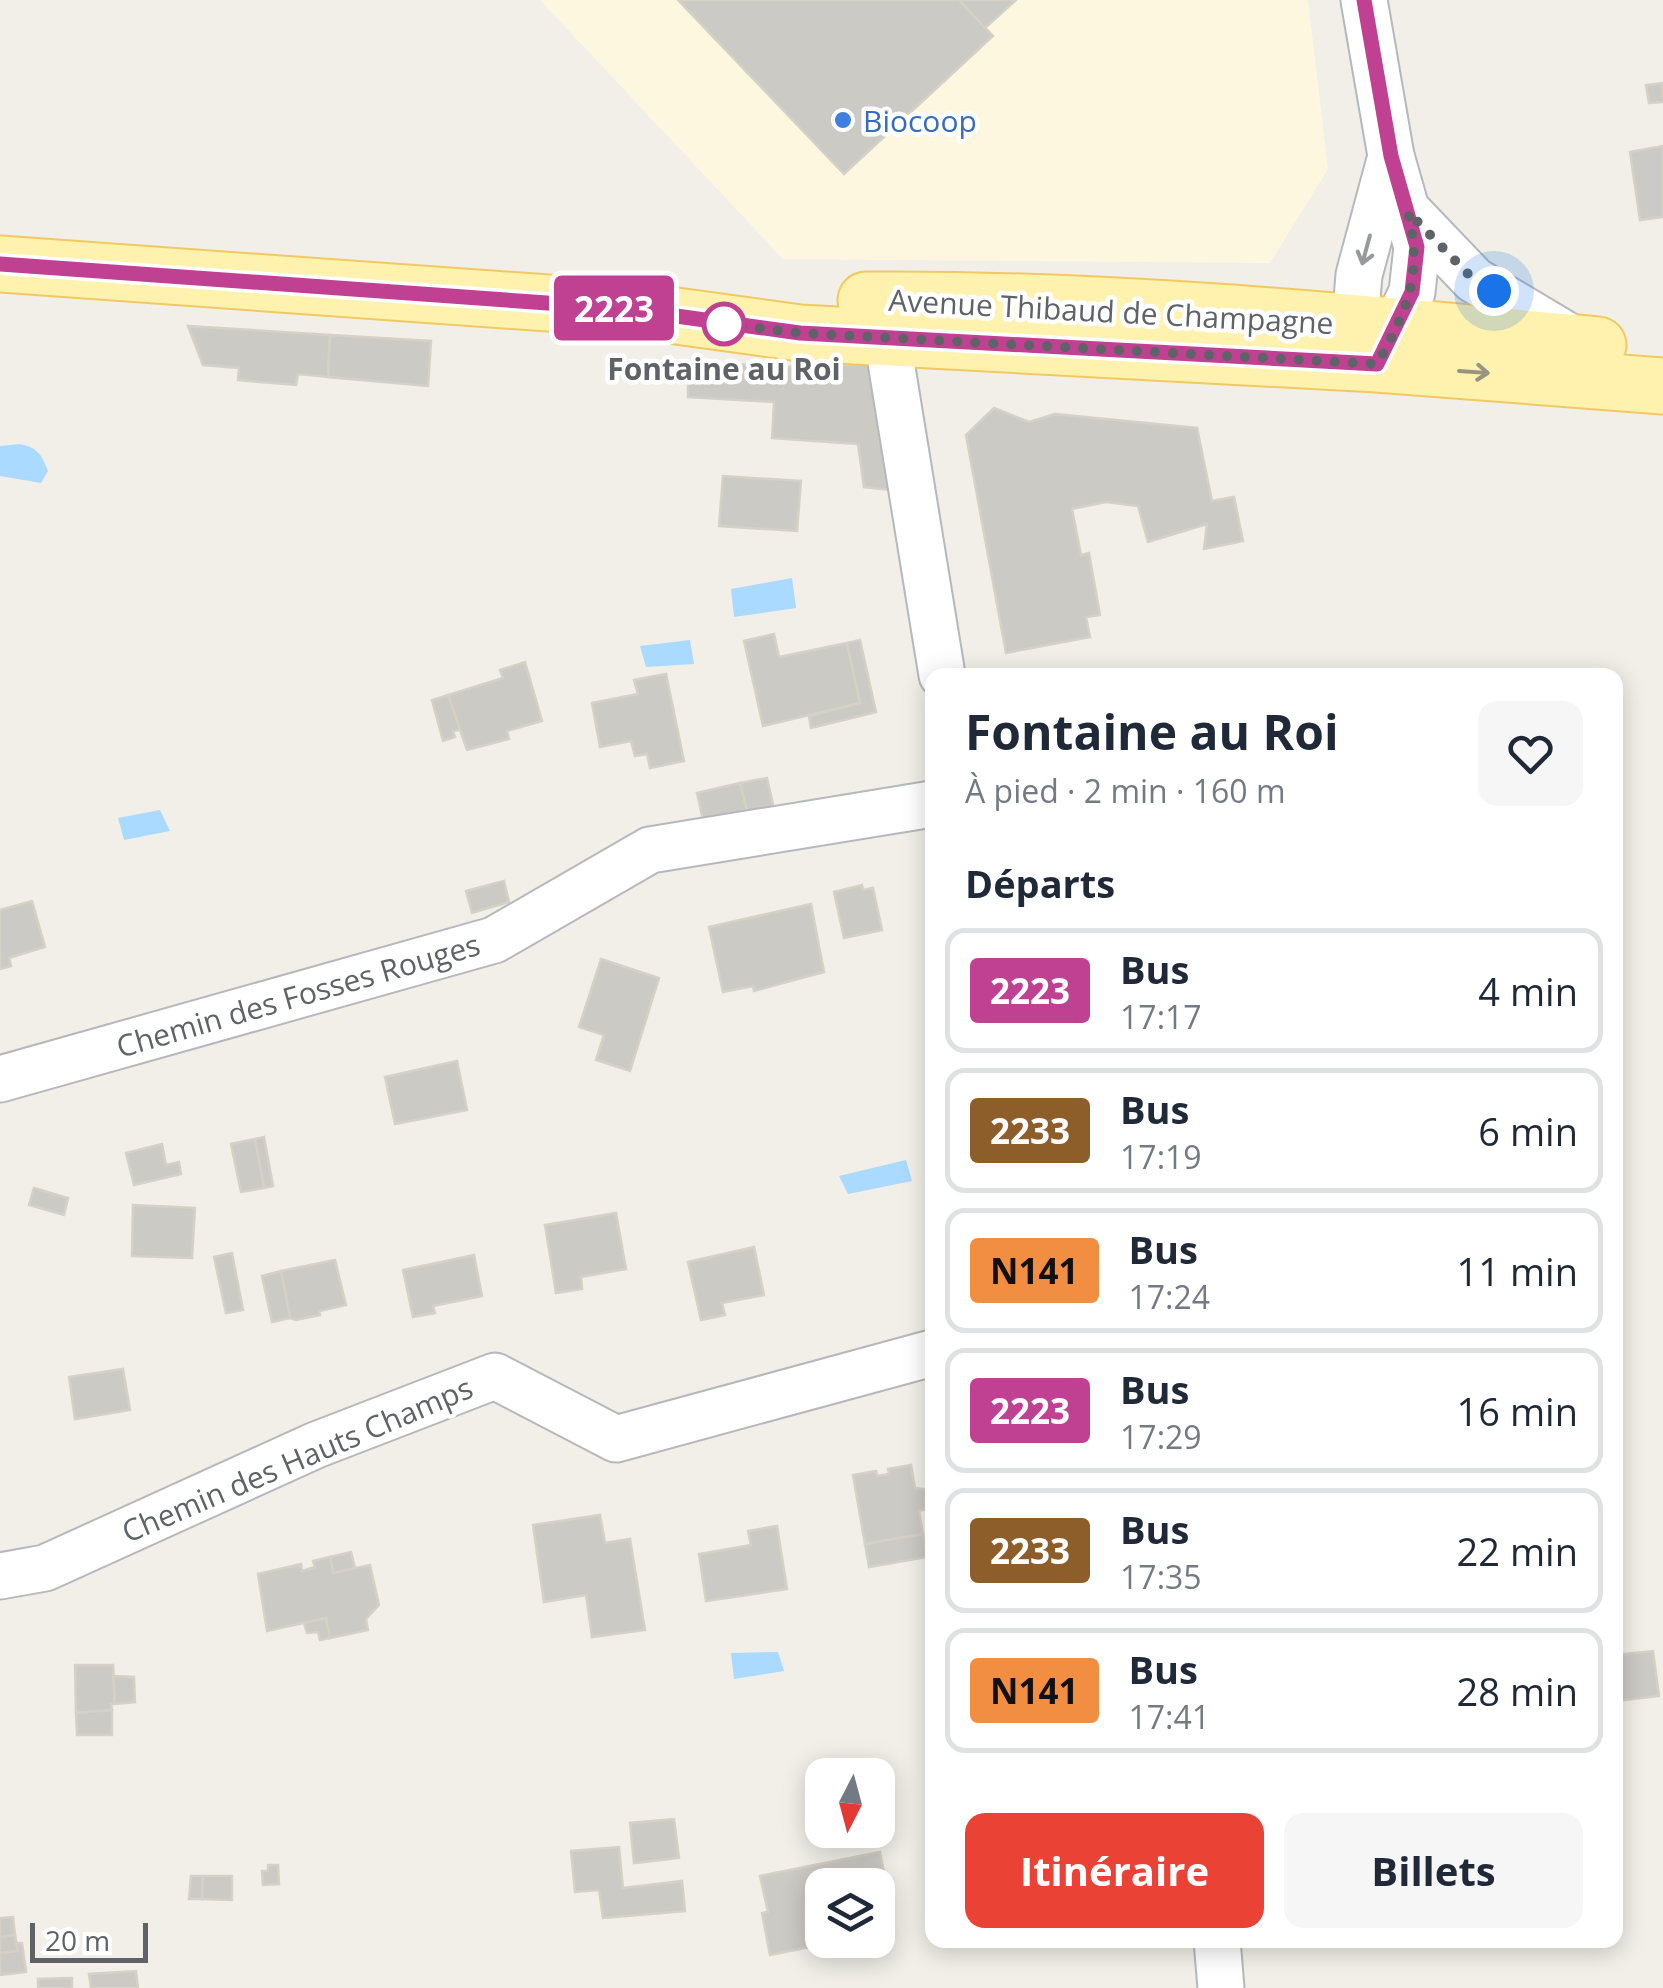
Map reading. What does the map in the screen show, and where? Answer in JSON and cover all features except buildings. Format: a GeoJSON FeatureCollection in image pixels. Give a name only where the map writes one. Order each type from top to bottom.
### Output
{"type":"FeatureCollection","features":[{"type":"Feature","properties":{"kind":"main road","name":"Avenue Thibaud de Champagne"},"geometry":{"type":"LineString","coordinates":[[0,264],[618,308],[800,333],[891,318],[1580,343],[1663,351]]}},
{"type":"Feature","properties":{"kind":"main road","name":"Avenue Thibaud de Champagne"},"geometry":{"type":"LineString","coordinates":[[1376,337],[1663,386]]}},
{"type":"Feature","properties":{"kind":"street"},"geometry":{"type":"LineString","coordinates":[[1364,0],[1391,156],[1417,247],[1412,292],[1376,337]]}},
{"type":"Feature","properties":{"kind":"street"},"geometry":{"type":"LineString","coordinates":[[1376,337],[1359,275],[1391,156]]}},
{"type":"Feature","properties":{"kind":"street"},"geometry":{"type":"LineString","coordinates":[[1408,212],[1474,280],[1580,343]]}},
{"type":"Feature","properties":{"kind":"street"},"geometry":{"type":"LineString","coordinates":[[891,318],[892,362],[941,668]]}},
{"type":"Feature","properties":{"kind":"street","name":"Chemin des Fosses Rouges"},"geometry":{"type":"LineString","coordinates":[[0,1079],[494,940],[650,850],[925,805]]}},
{"type":"Feature","properties":{"kind":"street","name":"Chemin des Hauts Champs"},"geometry":{"type":"LineString","coordinates":[[0,1576],[44,1568],[316,1444],[495,1376],[616,1439],[925,1355]]}},
{"type":"Feature","properties":{"kind":"shaded area"},"geometry":{"type":"Polygon","coordinates":[[[540,0],[1308,0],[1328,169],[1270,263],[783,259],[540,0]]]}},
{"type":"Feature","properties":{"kind":"water"},"geometry":{"type":"Polygon","coordinates":[[[20,444],[35,450],[43,460],[48,471],[41,483],[0,476],[0,446],[20,444]]]}},
{"type":"Feature","properties":{"kind":"water"},"geometry":{"type":"Polygon","coordinates":[[[792,578],[796,608],[734,617],[731,589],[792,578]]]}},
{"type":"Feature","properties":{"kind":"water"},"geometry":{"type":"Polygon","coordinates":[[[690,640],[694,664],[646,667],[640,646],[690,640]]]}},
{"type":"Feature","properties":{"kind":"water"},"geometry":{"type":"Polygon","coordinates":[[[160,810],[170,831],[124,840],[118,818],[160,810]]]}},
{"type":"Feature","properties":{"kind":"water"},"geometry":{"type":"Polygon","coordinates":[[[906,1160],[912,1181],[848,1194],[839,1176],[906,1160]]]}},
{"type":"Feature","properties":{"kind":"water"},"geometry":{"type":"Polygon","coordinates":[[[778,1652],[784,1671],[734,1679],[731,1653],[778,1652]]]}},
{"type":"Feature","properties":{"kind":"bus line","name":"2223"},"geometry":{"type":"LineString","coordinates":[[0,264],[618,308],[800,333],[1377,364],[1412,292],[1417,247],[1391,156],[1364,0]]}},
{"type":"Feature","properties":{"kind":"place","name":"Biocoop"},"geometry":{"type":"Point","coordinates":[843,120]}},
{"type":"Feature","properties":{"kind":"place","name":"Fontaine au Roi"},"geometry":{"type":"Point","coordinates":[724,324]}},
{"type":"Feature","properties":{"kind":"route"},"geometry":{"type":"LineString","coordinates":[[724,324],[800,333],[1377,364],[1412,292],[1417,247],[1408,212],[1474,280],[1494,291]]}}]}
